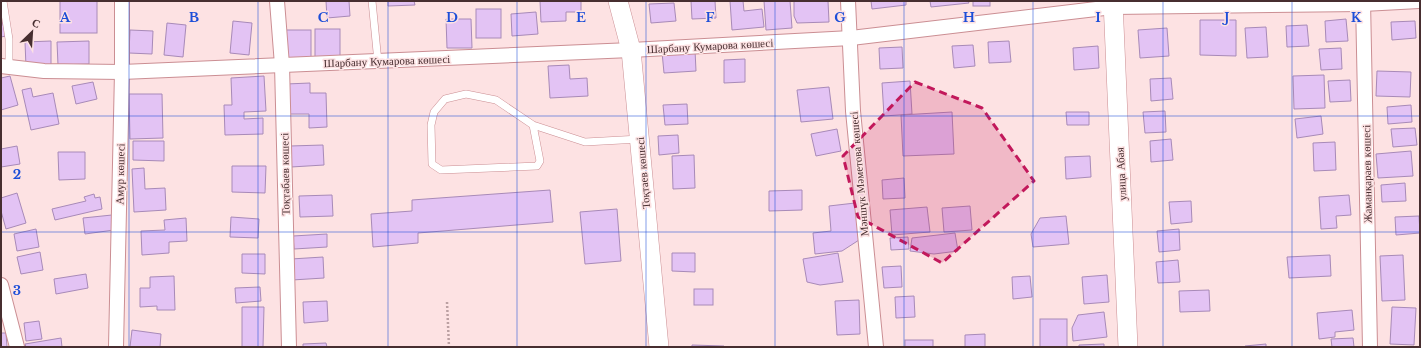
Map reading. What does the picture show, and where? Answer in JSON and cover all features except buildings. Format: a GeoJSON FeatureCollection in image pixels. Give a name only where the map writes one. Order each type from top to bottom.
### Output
{"type":"FeatureCollection","features":[{"type":"Feature","properties":{"kind":"street","name":"Амур көшесі"},"geometry":{"type":"LineString","coordinates":[[116,347],[122,72],[122,1]]}},
{"type":"Feature","properties":{"kind":"street","name":"Тоқтабаев көшесі"},"geometry":{"type":"LineString","coordinates":[[277,1],[282,66],[289,347]]}},
{"type":"Feature","properties":{"kind":"street","name":"Тоқтаев көшесі"},"geometry":{"type":"LineString","coordinates":[[618,1],[632,50],[659,347]]}},
{"type":"Feature","properties":{"kind":"street","name":"Мәншүк Мәметова көшесі"},"geometry":{"type":"LineString","coordinates":[[848,1],[851,38],[853,111],[876,347]]}},
{"type":"Feature","properties":{"kind":"street","name":"Шарбану Кумарова көшесі"},"geometry":{"type":"LineString","coordinates":[[5,67],[44,72],[122,72],[378,62],[851,38],[1113,4],[1419,1]]}},
{"type":"Feature","properties":{"kind":"street","name":"Жаманқараев көшесі"},"geometry":{"type":"LineString","coordinates":[[1363,2],[1370,347]]}},
{"type":"Feature","properties":{"kind":"street","name":"улица Абая"},"geometry":{"type":"LineString","coordinates":[[1113,4],[1128,347]]}},
{"type":"Feature","properties":{"kind":"street"},"geometry":{"type":"LineString","coordinates":[[1,285],[17,347]]}},
{"type":"Feature","properties":{"kind":"lane"},"geometry":{"type":"LineString","coordinates":[[3,1],[9,39],[5,67]]}},
{"type":"Feature","properties":{"kind":"lane"},"geometry":{"type":"LineString","coordinates":[[372,1],[378,62]]}},
{"type":"Feature","properties":{"kind":"lane"},"geometry":{"type":"LineString","coordinates":[[533,125],[540,161],[537,166],[441,170],[432,164],[431,125],[434,112],[445,99],[466,94],[496,100],[533,125],[585,142],[640,139]]}},
{"type":"Feature","properties":{"kind":"path"},"geometry":{"type":"LineString","coordinates":[[447,302],[449,347]]}},
{"type":"Feature","properties":{"kind":"highlighted area"},"geometry":{"type":"Polygon","coordinates":[[[915,82],[982,108],[1034,181],[942,263],[858,217],[843,156],[915,82]]]}}]}
